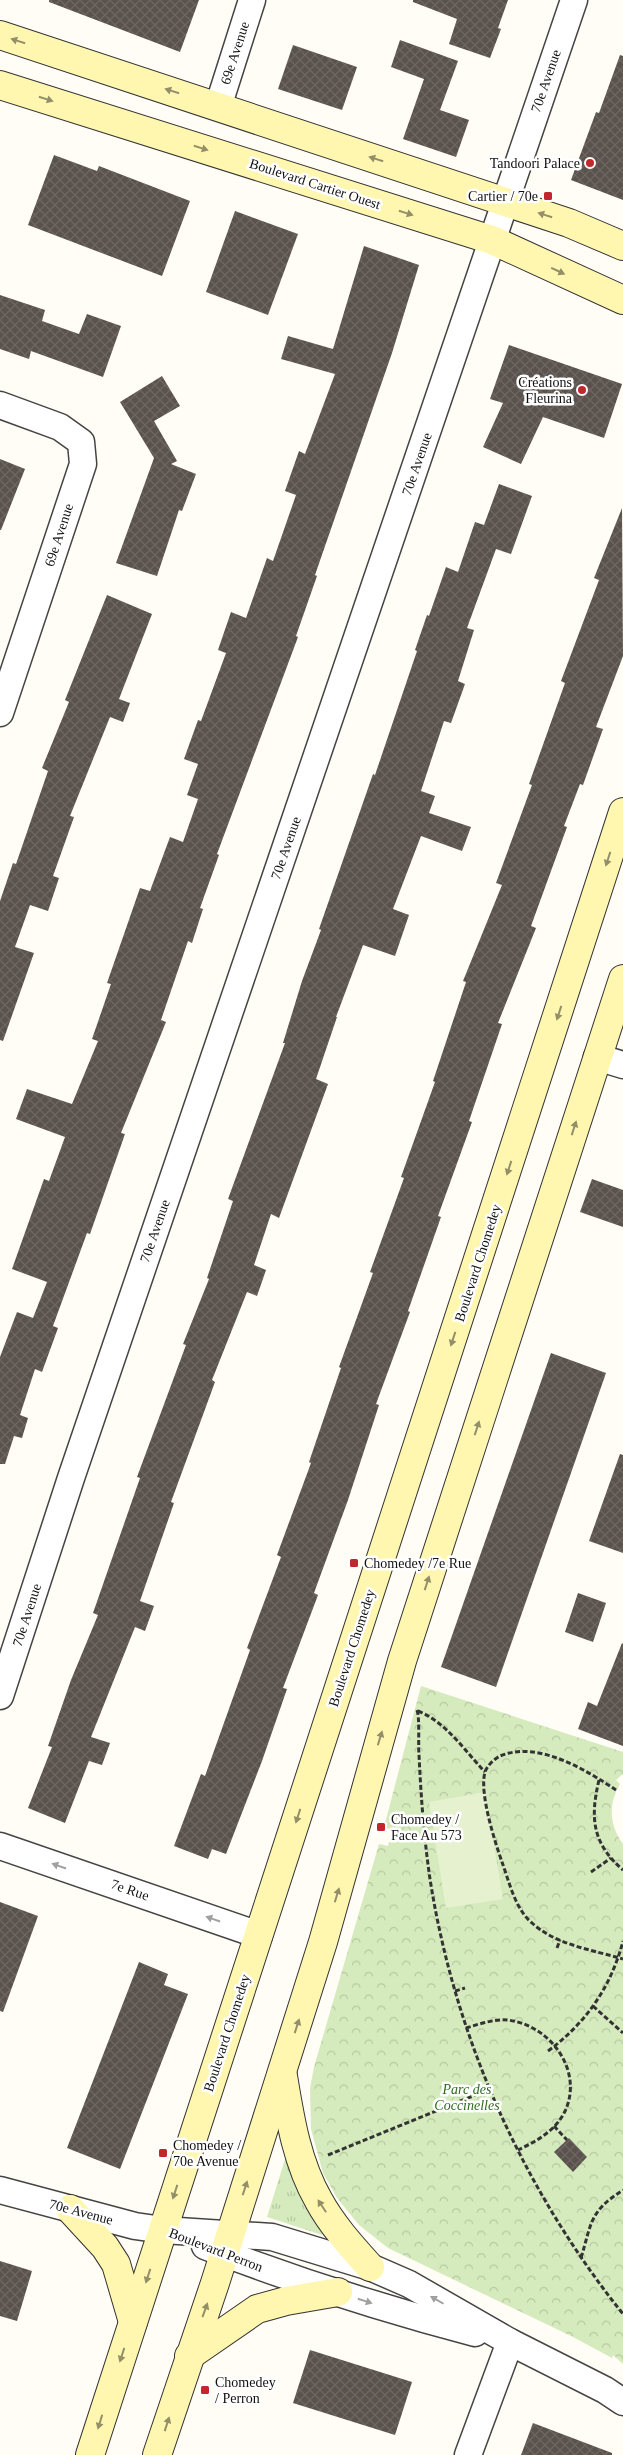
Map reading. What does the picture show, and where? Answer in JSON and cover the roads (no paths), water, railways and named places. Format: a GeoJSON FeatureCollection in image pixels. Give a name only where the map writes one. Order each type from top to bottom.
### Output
{"type":"FeatureCollection","features":[{"type":"Feature","properties":{"kind":"street","name":"69e Avenue"},"geometry":{"type":"LineString","coordinates":[[218,107],[252,0]]}},
{"type":"Feature","properties":{"kind":"street","name":"70e Avenue"},"geometry":{"type":"LineString","coordinates":[[0,1696],[74,1469],[574,0]]}},
{"type":"Feature","properties":{"kind":"street"},"geometry":{"type":"LineString","coordinates":[[0,35],[570,223],[623,246]]}},
{"type":"Feature","properties":{"kind":"street","name":"Boulevard Cartier Ouest"},"geometry":{"type":"LineString","coordinates":[[0,85],[492,240],[623,300]]}},
{"type":"Feature","properties":{"kind":"street","name":"69e Avenue"},"geometry":{"type":"LineString","coordinates":[[0,405],[60,427],[81,442],[83,464],[0,712]]}},
{"type":"Feature","properties":{"kind":"street","name":"Boulevard Chomedey"},"geometry":{"type":"LineString","coordinates":[[90,2455],[623,812]]}},
{"type":"Feature","properties":{"kind":"street"},"geometry":{"type":"LineString","coordinates":[[157,2455],[227,2244],[341,1883],[402,1661],[623,979]]}},
{"type":"Feature","properties":{"kind":"street"},"geometry":{"type":"LineString","coordinates":[[597,1057],[623,1065]]}},
{"type":"Feature","properties":{"kind":"street","name":"7e Rue"},"geometry":{"type":"LineString","coordinates":[[0,1846],[259,1935]]}},
{"type":"Feature","properties":{"kind":"street"},"geometry":{"type":"LineString","coordinates":[[282,2072],[299,2152],[312,2188],[330,2218],[370,2267]]}},
{"type":"Feature","properties":{"kind":"street","name":"70e Avenue"},"geometry":{"type":"LineString","coordinates":[[0,2190],[126,2224],[163,2230]]}},
{"type":"Feature","properties":{"kind":"street"},"geometry":{"type":"LineString","coordinates":[[70,2209],[111,2255],[122,2279],[133,2322]]}},
{"type":"Feature","properties":{"kind":"street","name":"Boulevard Perron"},"geometry":{"type":"LineString","coordinates":[[163,2230],[227,2244],[338,2292],[398,2312],[510,2342]]}},
{"type":"Feature","properties":{"kind":"street","name":"Boulevard Perron"},"geometry":{"type":"LineString","coordinates":[[227,2244],[272,2237],[370,2267],[409,2284],[510,2342],[605,2390],[623,2402]]}},
{"type":"Feature","properties":{"kind":"street"},"geometry":{"type":"LineString","coordinates":[[189,2356],[257,2310],[286,2301],[338,2292]]}},
{"type":"Feature","properties":{"kind":"street"},"geometry":{"type":"LineString","coordinates":[[468,2455],[510,2342]]}},
{"type":"Feature","properties":{"kind":"place","name":"Tandoori Palace"},"geometry":{"type":"Point","coordinates":[590,163]}},
{"type":"Feature","properties":{"kind":"place","name":"Cartier / 70e"},"geometry":{"type":"Point","coordinates":[548,196]}},
{"type":"Feature","properties":{"kind":"place","name":"Créations Fleurina"},"geometry":{"type":"Point","coordinates":[582,390]}},
{"type":"Feature","properties":{"kind":"place","name":"Chomedey /7e Rue"},"geometry":{"type":"Point","coordinates":[354,1563]}},
{"type":"Feature","properties":{"kind":"place","name":"Chomedey / Face Au 573"},"geometry":{"type":"Point","coordinates":[381,1827]}},
{"type":"Feature","properties":{"kind":"place","name":"Chomedey / 70e Avenue"},"geometry":{"type":"Point","coordinates":[163,2153]}},
{"type":"Feature","properties":{"kind":"place","name":"Chomedey / Perron"},"geometry":{"type":"Point","coordinates":[205,2390]}},
{"type":"Feature","properties":{"kind":"park label","name":"Parc des Coccinelles"},"geometry":{"type":"Point","coordinates":[467,2098]}}]}
